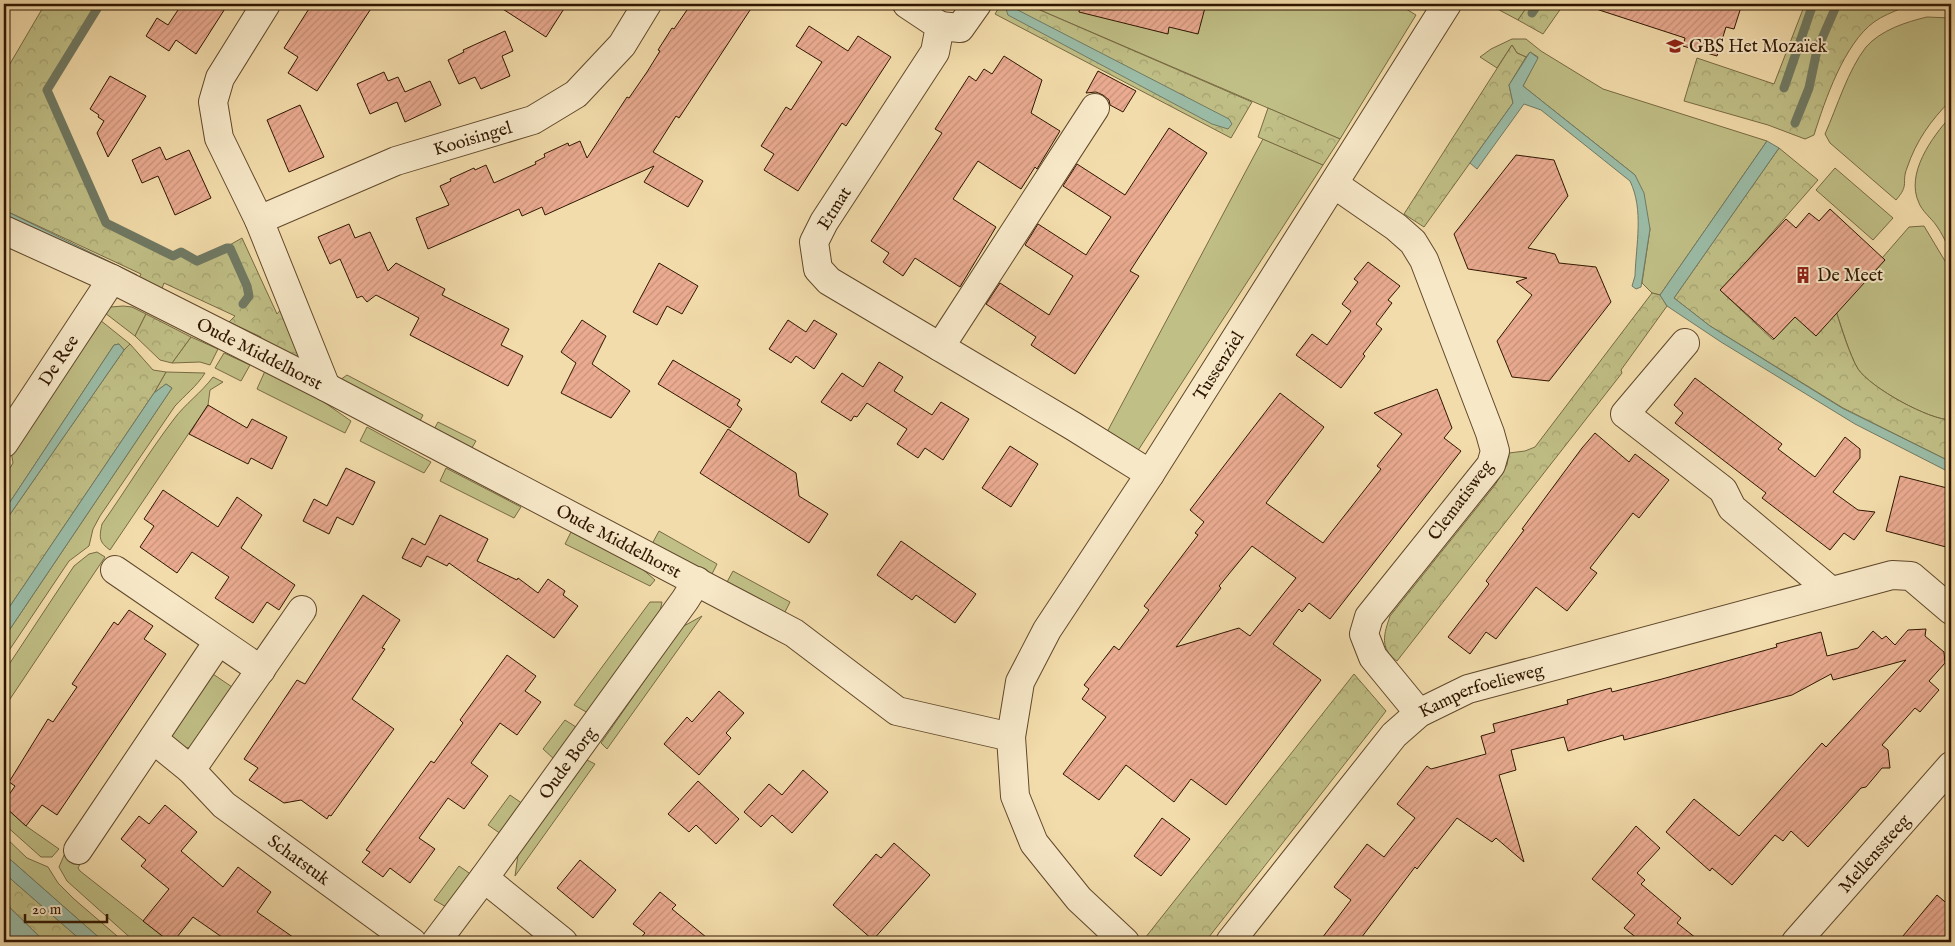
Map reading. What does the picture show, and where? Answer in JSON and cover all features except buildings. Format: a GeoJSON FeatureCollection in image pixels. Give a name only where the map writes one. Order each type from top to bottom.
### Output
{"type":"FeatureCollection","features":[{"type":"Feature","properties":{"kind":"street"},"geometry":{"type":"LineString","coordinates":[[266,4],[220,78],[213,102],[219,138],[259,220],[326,387]]}},
{"type":"Feature","properties":{"kind":"street","name":"Kooisingel"},"geometry":{"type":"LineString","coordinates":[[259,220],[396,161],[533,120],[576,94],[622,45],[647,4]]}},
{"type":"Feature","properties":{"kind":"street"},"geometry":{"type":"LineString","coordinates":[[907,4],[940,26],[960,28],[977,4]]}},
{"type":"Feature","properties":{"kind":"street","name":"Tussenziel"},"geometry":{"type":"LineString","coordinates":[[1011,737],[1020,682],[1047,630],[1150,474],[1447,4]]}},
{"type":"Feature","properties":{"kind":"street","name":"Etmat"},"geometry":{"type":"LineString","coordinates":[[940,26],[935,52],[824,222],[814,242],[818,269],[829,281],[1150,474]]}},
{"type":"Feature","properties":{"kind":"street"},"geometry":{"type":"LineString","coordinates":[[940,347],[1095,108]]}},
{"type":"Feature","properties":{"kind":"street","name":"Clematisweg"},"geometry":{"type":"LineString","coordinates":[[1334,184],[1396,227],[1413,242],[1424,260],[1490,433],[1495,451],[1491,465],[1369,617],[1364,634],[1373,657],[1419,713]]}},
{"type":"Feature","properties":{"kind":"street","name":"Oude Middelhorst"},"geometry":{"type":"LineString","coordinates":[[4,230],[112,279],[326,387],[697,580],[794,633],[897,711],[1011,737]]}},
{"type":"Feature","properties":{"kind":"street","name":"De Ree"},"geometry":{"type":"LineString","coordinates":[[4,443],[112,279]]}},
{"type":"Feature","properties":{"kind":"street"},"geometry":{"type":"LineString","coordinates":[[1684,343],[1625,414],[1723,490],[1732,508],[1832,591]]}},
{"type":"Feature","properties":{"kind":"street"},"geometry":{"type":"LineString","coordinates":[[115,570],[261,670]]}},
{"type":"Feature","properties":{"kind":"street","name":"Kamperfoelieweg"},"geometry":{"type":"LineString","coordinates":[[1230,942],[1394,735],[1419,713],[1468,689],[1892,575],[1911,576],[1951,610]]}},
{"type":"Feature","properties":{"kind":"street","name":"Oude Borg"},"geometry":{"type":"LineString","coordinates":[[436,942],[484,878],[697,580]]}},
{"type":"Feature","properties":{"kind":"street"},"geometry":{"type":"LineString","coordinates":[[191,770],[302,610]]}},
{"type":"Feature","properties":{"kind":"street"},"geometry":{"type":"LineString","coordinates":[[78,850],[218,642]]}},
{"type":"Feature","properties":{"kind":"street"},"geometry":{"type":"LineString","coordinates":[[1011,737],[1015,796],[1034,843],[1080,899],[1125,942]]}},
{"type":"Feature","properties":{"kind":"street","name":"Schatstuk"},"geometry":{"type":"LineString","coordinates":[[153,739],[191,770],[224,805],[412,942]]}},
{"type":"Feature","properties":{"kind":"street","name":"Mellenssteeg"},"geometry":{"type":"LineString","coordinates":[[1796,942],[1949,772]]}},
{"type":"Feature","properties":{"kind":"street"},"geometry":{"type":"LineString","coordinates":[[484,878],[563,942]]}},
{"type":"Feature","properties":{"kind":"green space"},"geometry":{"type":"Polygon","coordinates":[[[45,4],[98,4],[45,91],[104,224],[174,258],[181,255],[198,263],[242,238],[277,314],[283,307],[302,356],[295,363],[259,345],[261,337],[229,322],[235,316],[164,283],[161,291],[138,280],[141,274],[4,210],[4,74],[45,4]]]}},
{"type":"Feature","properties":{"kind":"green space"},"geometry":{"type":"Polygon","coordinates":[[[1001,4],[1026,4],[1252,102],[1231,138],[995,14],[1001,4]]]}},
{"type":"Feature","properties":{"kind":"green space"},"geometry":{"type":"Polygon","coordinates":[[[1026,4],[1398,4],[1416,15],[1340,139],[1026,4]]]}},
{"type":"Feature","properties":{"kind":"green space"},"geometry":{"type":"Polygon","coordinates":[[[1488,4],[1529,4],[1518,20],[1488,4]]]}},
{"type":"Feature","properties":{"kind":"green space"},"geometry":{"type":"Polygon","coordinates":[[[1529,4],[1564,4],[1543,34],[1518,20],[1529,4]]]}},
{"type":"Feature","properties":{"kind":"green space"},"geometry":{"type":"Polygon","coordinates":[[[1805,4],[1903,4],[1902,8],[1874,22],[1854,44],[1837,74],[1814,135],[1805,139],[1768,125],[1684,101],[1697,58],[1774,84],[1805,4]]]}},
{"type":"Feature","properties":{"kind":"green space"},"geometry":{"type":"Polygon","coordinates":[[[1927,17],[1951,18],[1951,100],[1937,115],[1920,140],[1905,173],[1903,190],[1896,200],[1830,143],[1825,134],[1848,78],[1866,47],[1886,31],[1927,17]]]}},
{"type":"Feature","properties":{"kind":"green space"},"geometry":{"type":"Polygon","coordinates":[[[1512,39],[1526,39],[1541,51],[1603,89],[1767,141],[1660,295],[1652,293],[1642,283],[1650,229],[1635,175],[1523,86],[1538,57],[1530,52],[1526,57],[1517,53],[1512,45],[1497,68],[1480,57],[1491,49],[1512,39]]]}},
{"type":"Feature","properties":{"kind":"green space"},"geometry":{"type":"Polygon","coordinates":[[[1512,45],[1517,53],[1526,57],[1509,85],[1513,103],[1424,227],[1404,214],[1512,45]]]}},
{"type":"Feature","properties":{"kind":"green space"},"geometry":{"type":"Polygon","coordinates":[[[1268,108],[1340,139],[1323,165],[1258,137],[1268,108]]]}},
{"type":"Feature","properties":{"kind":"green space"},"geometry":{"type":"Polygon","coordinates":[[[1951,116],[1951,252],[1934,222],[1920,206],[1915,180],[1918,168],[1929,145],[1951,116]]]}},
{"type":"Feature","properties":{"kind":"green space"},"geometry":{"type":"Polygon","coordinates":[[[1263,139],[1323,165],[1137,452],[1106,434],[1263,139]]]}},
{"type":"Feature","properties":{"kind":"green space"},"geometry":{"type":"Polygon","coordinates":[[[1779,148],[1818,180],[1721,291],[1773,340],[1795,316],[1816,336],[1836,311],[1852,357],[1858,369],[1865,377],[1901,402],[1915,409],[1941,419],[1951,420],[1951,462],[1843,408],[1710,326],[1674,298],[1779,148]]]}},
{"type":"Feature","properties":{"kind":"green space"},"geometry":{"type":"Polygon","coordinates":[[[1835,168],[1893,218],[1873,240],[1816,190],[1835,168]]]}},
{"type":"Feature","properties":{"kind":"green space"},"geometry":{"type":"Polygon","coordinates":[[[1924,226],[1951,271],[1951,420],[1929,415],[1901,402],[1865,377],[1858,369],[1852,357],[1836,311],[1909,227],[1924,226]]]}},
{"type":"Feature","properties":{"kind":"green space"},"geometry":{"type":"Polygon","coordinates":[[[1652,293],[1660,295],[1667,306],[1621,370],[1622,373],[1397,661],[1387,651],[1385,646],[1386,629],[1390,616],[1495,485],[1507,465],[1509,453],[1525,451],[1535,447],[1652,293]]]}},
{"type":"Feature","properties":{"kind":"green space"},"geometry":{"type":"Polygon","coordinates":[[[111,307],[132,307],[146,314],[135,336],[105,313],[111,307]]]}},
{"type":"Feature","properties":{"kind":"green space"},"geometry":{"type":"Polygon","coordinates":[[[146,314],[191,337],[172,363],[160,360],[135,336],[146,314]]]}},
{"type":"Feature","properties":{"kind":"green space"},"geometry":{"type":"Polygon","coordinates":[[[100,320],[130,344],[124,350],[119,344],[114,345],[4,511],[4,478],[13,463],[11,451],[100,320]]]}},
{"type":"Feature","properties":{"kind":"green space"},"geometry":{"type":"Polygon","coordinates":[[[191,337],[218,349],[210,365],[200,362],[172,363],[191,337]]]}},
{"type":"Feature","properties":{"kind":"green space"},"geometry":{"type":"Polygon","coordinates":[[[130,344],[153,370],[166,372],[154,393],[4,615],[4,523],[130,344]]]}},
{"type":"Feature","properties":{"kind":"green space"},"geometry":{"type":"Polygon","coordinates":[[[224,353],[250,365],[241,381],[215,368],[224,353]]]}},
{"type":"Feature","properties":{"kind":"green space"},"geometry":{"type":"Polygon","coordinates":[[[265,371],[318,398],[351,421],[345,433],[257,389],[265,371]]]}},
{"type":"Feature","properties":{"kind":"green space"},"geometry":{"type":"Polygon","coordinates":[[[166,372],[205,373],[175,406],[100,516],[93,529],[89,546],[69,561],[4,658],[4,638],[172,388],[166,384],[154,393],[166,372]]]}},
{"type":"Feature","properties":{"kind":"green space"},"geometry":{"type":"Polygon","coordinates":[[[347,375],[423,415],[418,425],[340,380],[347,375]]]}},
{"type":"Feature","properties":{"kind":"green space"},"geometry":{"type":"Polygon","coordinates":[[[213,377],[223,382],[210,390],[208,405],[110,550],[101,539],[102,524],[174,419],[213,377]]]}},
{"type":"Feature","properties":{"kind":"green space"},"geometry":{"type":"Polygon","coordinates":[[[438,422],[476,441],[470,451],[432,433],[438,422]]]}},
{"type":"Feature","properties":{"kind":"green space"},"geometry":{"type":"Polygon","coordinates":[[[367,427],[431,462],[424,473],[360,441],[367,427]]]}},
{"type":"Feature","properties":{"kind":"green space"},"geometry":{"type":"Polygon","coordinates":[[[446,468],[521,507],[514,518],[440,481],[446,468]]]}},
{"type":"Feature","properties":{"kind":"green space"},"geometry":{"type":"Polygon","coordinates":[[[659,531],[717,564],[712,574],[652,544],[659,531]]]}},
{"type":"Feature","properties":{"kind":"green space"},"geometry":{"type":"Polygon","coordinates":[[[571,532],[640,567],[655,580],[650,586],[565,544],[571,532]]]}},
{"type":"Feature","properties":{"kind":"green space"},"geometry":{"type":"Polygon","coordinates":[[[97,552],[105,557],[4,708],[4,672],[74,566],[89,554],[97,552]]]}},
{"type":"Feature","properties":{"kind":"green space"},"geometry":{"type":"Polygon","coordinates":[[[733,571],[790,602],[784,614],[727,582],[733,571]]]}},
{"type":"Feature","properties":{"kind":"green space"},"geometry":{"type":"Polygon","coordinates":[[[650,602],[662,602],[660,611],[588,713],[574,705],[650,602]]]}},
{"type":"Feature","properties":{"kind":"green space"},"geometry":{"type":"Polygon","coordinates":[[[702,616],[607,749],[601,743],[682,627],[702,616]]]}},
{"type":"Feature","properties":{"kind":"green space"},"geometry":{"type":"Polygon","coordinates":[[[210,672],[235,689],[199,743],[189,748],[178,746],[171,738],[171,728],[210,672]]]}},
{"type":"Feature","properties":{"kind":"green space"},"geometry":{"type":"Polygon","coordinates":[[[1354,674],[1386,711],[1205,942],[1150,942],[1145,938],[1354,674]]]}},
{"type":"Feature","properties":{"kind":"green space"},"geometry":{"type":"Polygon","coordinates":[[[565,720],[576,727],[554,759],[543,749],[565,720]]]}},
{"type":"Feature","properties":{"kind":"green space"},"geometry":{"type":"Polygon","coordinates":[[[587,760],[595,764],[515,876],[518,855],[587,760]]]}},
{"type":"Feature","properties":{"kind":"green space"},"geometry":{"type":"Polygon","coordinates":[[[510,795],[523,804],[501,834],[488,825],[510,795]]]}},
{"type":"Feature","properties":{"kind":"green space"},"geometry":{"type":"Polygon","coordinates":[[[4,806],[26,826],[59,849],[52,857],[41,857],[4,824],[4,806]]]}},
{"type":"Feature","properties":{"kind":"green space"},"geometry":{"type":"Polygon","coordinates":[[[4,836],[27,858],[48,867],[58,883],[74,899],[124,942],[104,942],[4,854],[4,836]]]}},
{"type":"Feature","properties":{"kind":"green space"},"geometry":{"type":"Polygon","coordinates":[[[65,853],[80,864],[78,868],[80,871],[170,942],[135,942],[67,881],[59,867],[65,853]]]}},
{"type":"Feature","properties":{"kind":"green space"},"geometry":{"type":"Polygon","coordinates":[[[459,866],[472,875],[448,908],[434,900],[459,866]]]}},
{"type":"Feature","properties":{"kind":"green space"},"geometry":{"type":"Polygon","coordinates":[[[4,873],[83,942],[45,942],[4,902],[4,873]]]}},
{"type":"Feature","properties":{"kind":"shaded area"},"geometry":{"type":"Polygon","coordinates":[[[1010,6],[1229,119],[1232,124],[1228,129],[1212,124],[1008,15],[1006,9],[1010,6]]]}},
{"type":"Feature","properties":{"kind":"shaded area"},"geometry":{"type":"Polygon","coordinates":[[[1530,52],[1538,58],[1523,86],[1635,175],[1644,193],[1650,229],[1641,287],[1636,289],[1632,286],[1635,276],[1638,215],[1637,204],[1630,181],[1541,110],[1524,104],[1477,169],[1470,163],[1513,103],[1509,85],[1530,52]]]}},
{"type":"Feature","properties":{"kind":"shaded area"},"geometry":{"type":"Polygon","coordinates":[[[1767,141],[1779,148],[1674,298],[1710,326],[1842,408],[1951,462],[1951,473],[1855,424],[1721,342],[1667,306],[1660,295],[1767,141]]]}},
{"type":"Feature","properties":{"kind":"shaded area"},"geometry":{"type":"Polygon","coordinates":[[[4,210],[137,275],[137,277],[103,264],[4,215],[4,210]]]}},
{"type":"Feature","properties":{"kind":"shaded area"},"geometry":{"type":"Polygon","coordinates":[[[119,344],[124,350],[4,523],[4,511],[114,345],[119,344]]]}},
{"type":"Feature","properties":{"kind":"shaded area"},"geometry":{"type":"Polygon","coordinates":[[[166,384],[172,388],[4,638],[4,615],[154,393],[166,384]]]}},
{"type":"Feature","properties":{"kind":"shaded area"},"geometry":{"type":"Polygon","coordinates":[[[4,854],[104,942],[83,942],[4,873],[4,854]]]}},
{"type":"Feature","properties":{"kind":"shaded area"},"geometry":{"type":"Polygon","coordinates":[[[4,902],[45,942],[14,942],[4,931],[4,902]]]}},
{"type":"Feature","properties":{"kind":"waterway"},"geometry":{"type":"LineString","coordinates":[[100,4],[47,90],[106,223],[173,256],[181,252],[197,261],[230,248],[247,286],[249,296],[243,304]]}},
{"type":"Feature","properties":{"kind":"waterway"},"geometry":{"type":"LineString","coordinates":[[1532,13],[1538,4]]}},
{"type":"Feature","properties":{"kind":"waterway"},"geometry":{"type":"LineString","coordinates":[[1784,88],[1813,4]]}},
{"type":"Feature","properties":{"kind":"waterway"},"geometry":{"type":"LineString","coordinates":[[1795,123],[1809,88],[1817,50],[1837,4]]}},
{"type":"Feature","properties":{"kind":"place","name":"GBS Het Mozaïek"},"geometry":{"type":"Point","coordinates":[1675,46]}},
{"type":"Feature","properties":{"kind":"place","name":"De Meet"},"geometry":{"type":"Point","coordinates":[1803,275]}}]}
